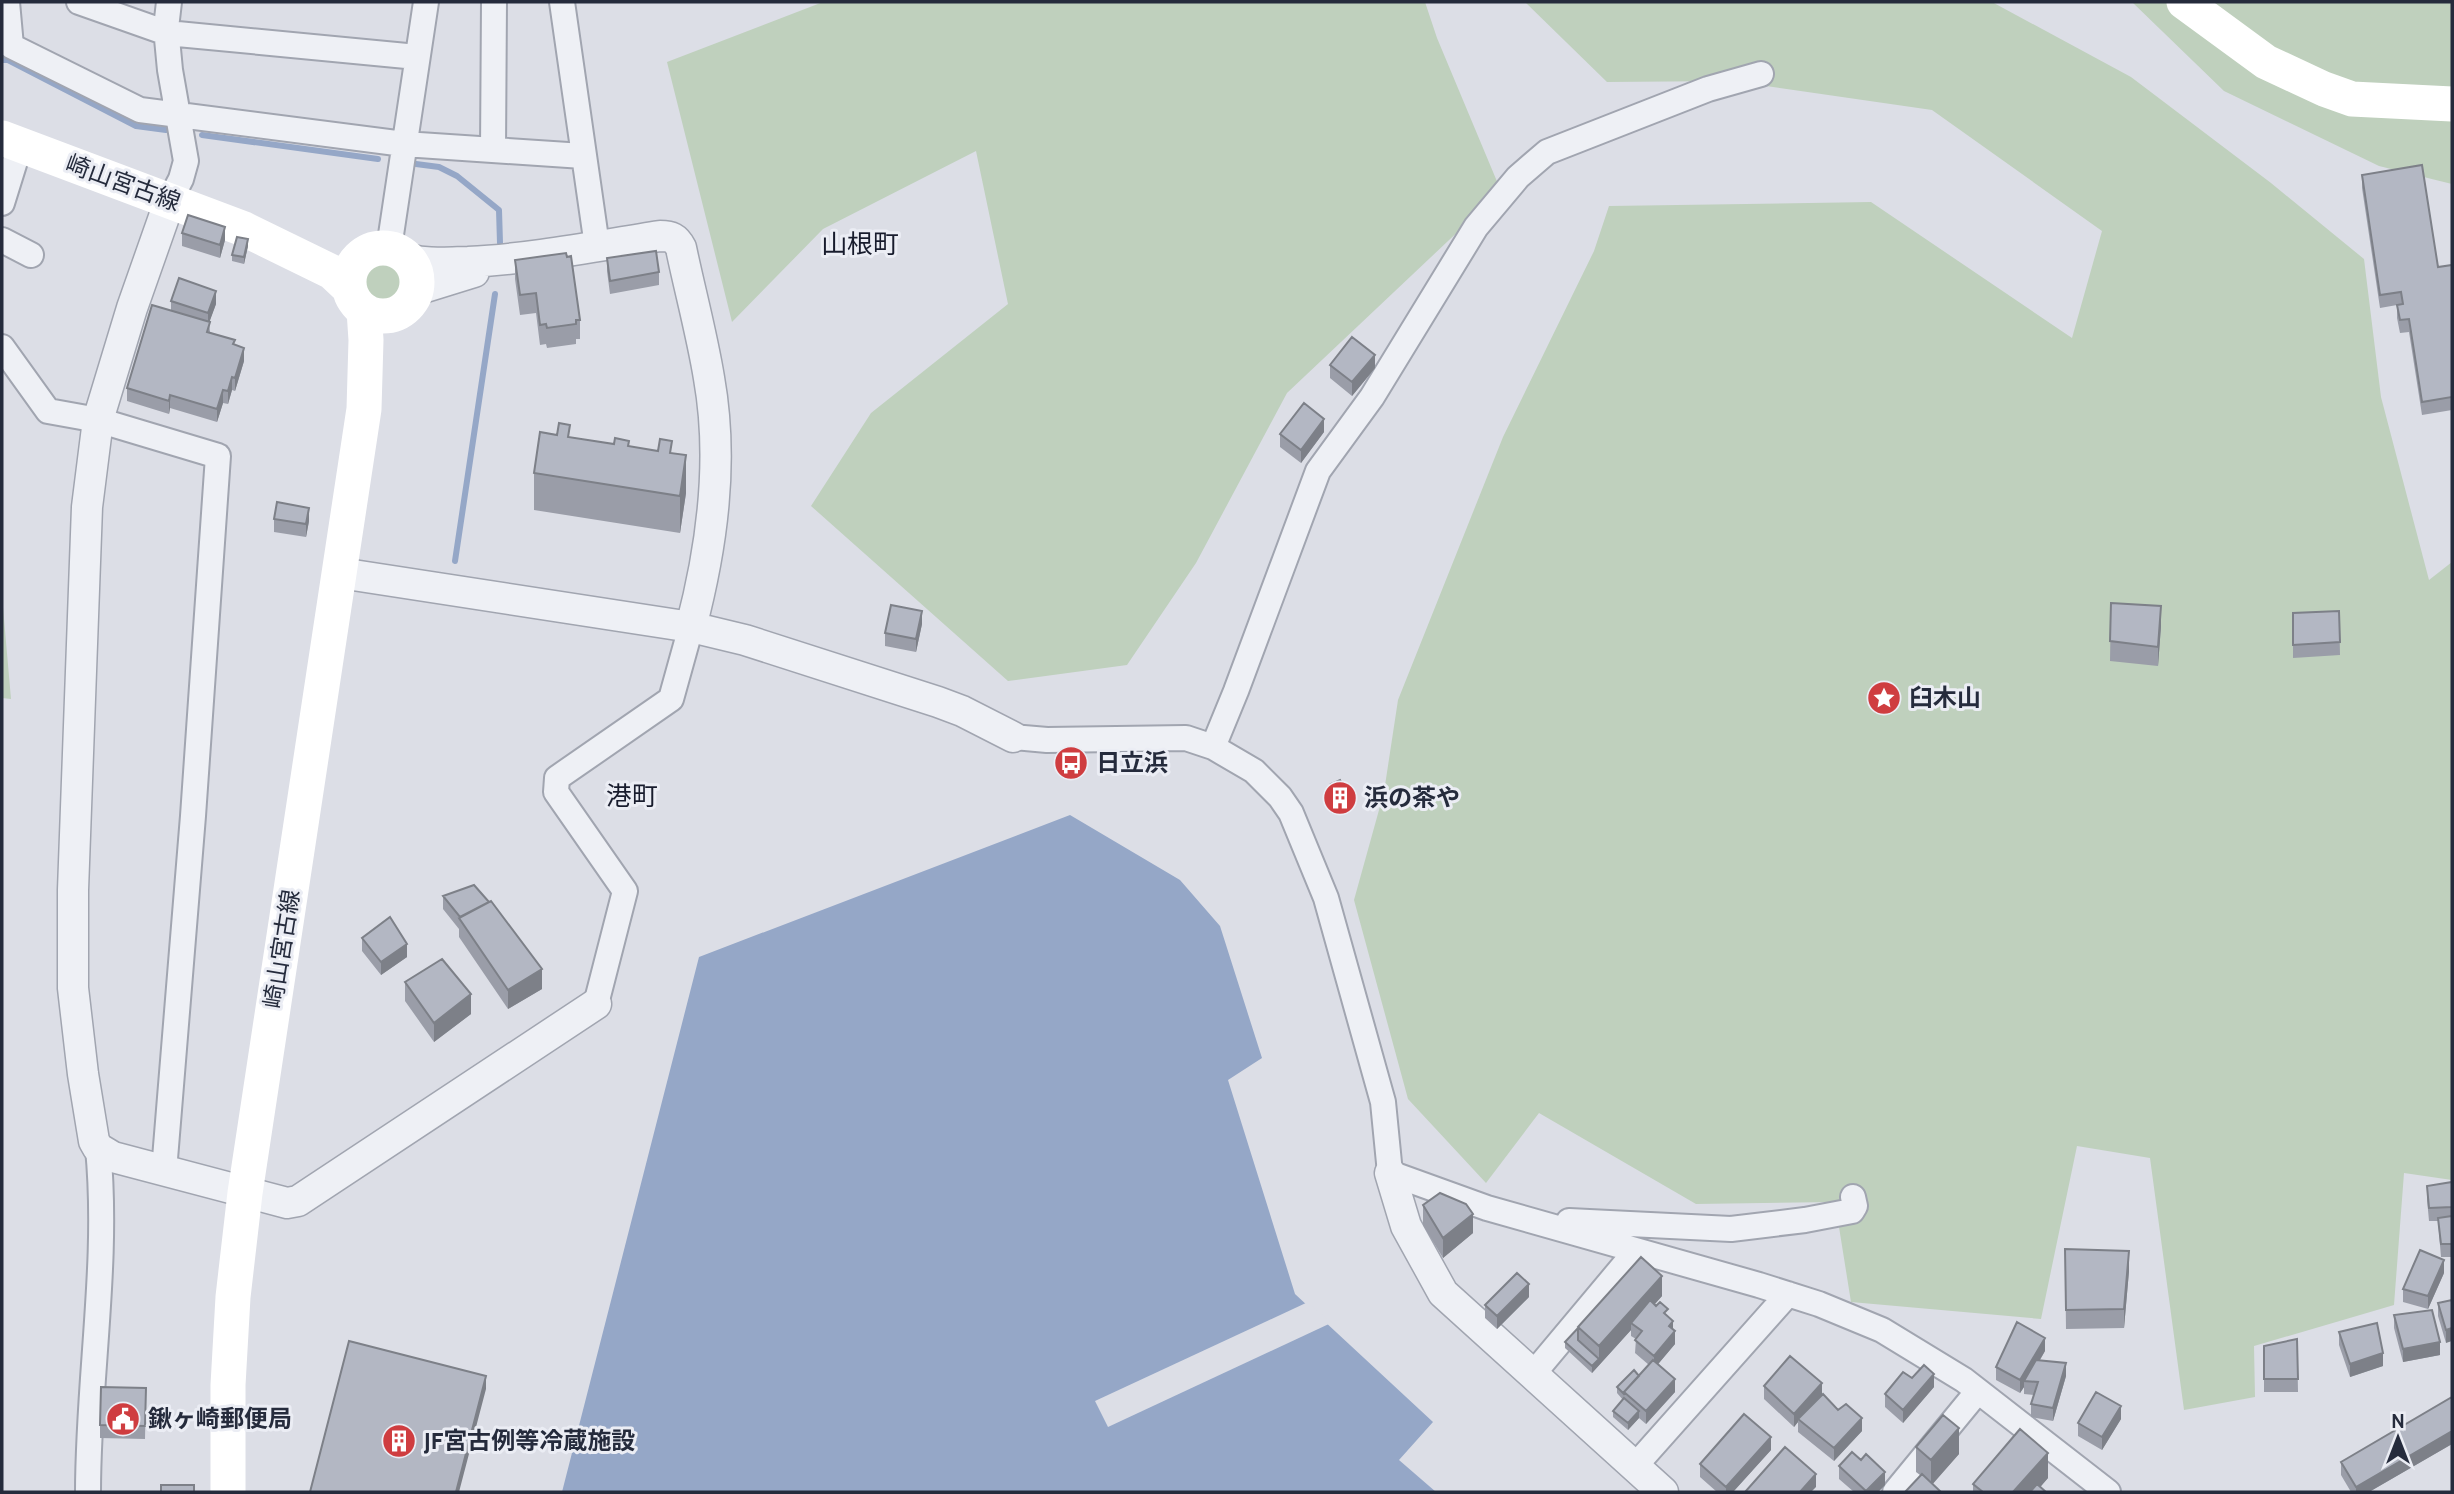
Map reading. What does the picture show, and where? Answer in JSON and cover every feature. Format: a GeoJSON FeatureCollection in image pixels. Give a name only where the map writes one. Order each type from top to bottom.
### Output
{"type":"FeatureCollection","features":[{"type":"Feature","properties":{"kind":"main road"},"geometry":{"type":"LineString","coordinates":[[2184,2],[2266,62],[2302,81],[2353,99],[2452,104]]}},
{"type":"Feature","properties":{"kind":"main road","name":"崎山宮古線"},"geometry":{"type":"LineString","coordinates":[[11,141],[383,281],[389,323],[364,409],[245,1192],[233,1297],[228,1396],[228,1492]]}},
{"type":"Feature","properties":{"kind":"street"},"geometry":{"type":"LineString","coordinates":[[7,2],[7,47],[140,110],[404,144],[583,156]]}},
{"type":"Feature","properties":{"kind":"street"},"geometry":{"type":"LineString","coordinates":[[79,2],[167,33],[417,57]]}},
{"type":"Feature","properties":{"kind":"street"},"geometry":{"type":"LineString","coordinates":[[88,1492],[88,1435],[101,1279],[102,1216],[98,1148],[94,1141],[85,1087],[75,1009],[73,890],[85,538],[89,475],[98,420],[132,308],[186,161],[170,70],[167,33],[169,2]]}},
{"type":"Feature","properties":{"kind":"street"},"geometry":{"type":"LineString","coordinates":[[383,281],[426,2]]}},
{"type":"Feature","properties":{"kind":"street"},"geometry":{"type":"LineString","coordinates":[[493,149],[494,2]]}},
{"type":"Feature","properties":{"kind":"street"},"geometry":{"type":"LineString","coordinates":[[562,2],[597,246]]}},
{"type":"Feature","properties":{"kind":"street"},"geometry":{"type":"LineString","coordinates":[[1213,747],[1318,471],[1372,397],[1476,227],[1518,177],[1547,152],[1708,89],[1761,74]]}},
{"type":"Feature","properties":{"kind":"street"},"geometry":{"type":"LineString","coordinates":[[2,203],[11,141]]}},
{"type":"Feature","properties":{"kind":"street"},"geometry":{"type":"LineString","coordinates":[[98,1148],[113,1157],[164,1171],[287,1203],[298,1201],[596,1004],[625,891],[556,792],[557,778],[671,699],[711,542],[715,504],[714,420],[710,380],[681,248],[677,241],[669,236],[515,260],[420,262],[383,281]]}},
{"type":"Feature","properties":{"kind":"street"},"geometry":{"type":"LineString","coordinates":[[2,240],[31,255]]}},
{"type":"Feature","properties":{"kind":"street"},"geometry":{"type":"LineString","coordinates":[[2,347],[48,411],[98,420],[218,456],[193,816],[164,1171]]}},
{"type":"Feature","properties":{"kind":"street"},"geometry":{"type":"LineString","coordinates":[[340,573],[691,627],[745,640],[938,702],[961,710],[1013,737],[1047,740],[1186,738],[1213,747],[1254,771],[1280,797],[1291,813],[1326,898],[1383,1102],[1390,1173],[1406,1226],[1443,1293],[1663,1492]]}},
{"type":"Feature","properties":{"kind":"street"},"geometry":{"type":"LineString","coordinates":[[1390,1173],[1487,1208],[1788,1294],[1882,1331],[1978,1391],[2108,1492]]}},
{"type":"Feature","properties":{"kind":"street"},"geometry":{"type":"LineString","coordinates":[[1530,1220],[1731,1228],[1805,1220],[1852,1211],[1855,1206],[1853,1197]]}},
{"type":"Feature","properties":{"kind":"street"},"geometry":{"type":"LineString","coordinates":[[1533,1374],[1636,1251]]}},
{"type":"Feature","properties":{"kind":"street"},"geometry":{"type":"LineString","coordinates":[[1635,1466],[1788,1294]]}},
{"type":"Feature","properties":{"kind":"street"},"geometry":{"type":"LineString","coordinates":[[1895,1492],[1978,1391]]}},
{"type":"Feature","properties":{"kind":"green space"},"geometry":{"type":"Polygon","coordinates":[[[823,2],[1425,2],[1437,38],[1501,191],[1287,393],[1196,563],[1127,665],[1008,681],[811,506],[871,413],[1008,304],[976,151],[823,229],[732,322],[667,62],[823,2]]]}},
{"type":"Feature","properties":{"kind":"green space"},"geometry":{"type":"Polygon","coordinates":[[[1525,2],[1992,2],[2131,77],[2271,183],[2364,259],[2381,397],[2429,580],[2452,562],[2452,1180],[2404,1173],[2394,1305],[2254,1346],[2255,1397],[2184,1410],[2150,1158],[2077,1146],[2041,1319],[1851,1302],[1835,1202],[1696,1204],[1539,1113],[1486,1183],[1408,1099],[1354,900],[1384,792],[1398,700],[1503,437],[1594,251],[1609,206],[1871,202],[2072,338],[2102,231],[1932,110],[1731,81],[1607,82],[1525,2]]]}},
{"type":"Feature","properties":{"kind":"green space"},"geometry":{"type":"Polygon","coordinates":[[[2132,2],[2452,2],[2452,184],[2379,166],[2224,91],[2132,2]]]}},
{"type":"Feature","properties":{"kind":"green space"},"geometry":{"type":"Polygon","coordinates":[[[383,262],[397,267],[402,281],[397,295],[383,300],[369,295],[364,281],[369,267],[383,262]]]}},
{"type":"Feature","properties":{"kind":"green space"},"geometry":{"type":"Polygon","coordinates":[[[2,596],[11,699],[2,698],[2,596]]]}},
{"type":"Feature","properties":{"kind":"water"},"geometry":{"type":"Polygon","coordinates":[[[1070,815],[1180,880],[1220,926],[1262,1058],[1228,1080],[1295,1294],[1433,1422],[1399,1460],[1436,1492],[562,1492],[699,957],[1070,815]]]}},
{"type":"Feature","properties":{"kind":"pier"},"geometry":{"type":"Polygon","coordinates":[[[1308,1302],[1331,1323],[1108,1427],[1095,1401],[1308,1302]]]}},
{"type":"Feature","properties":{"kind":"building"},"geometry":{"type":"Polygon","coordinates":[[[2422,165],[2438,267],[2452,265],[2452,397],[2422,402],[2409,319],[2400,320],[2397,305],[2403,304],[2401,292],[2380,295],[2362,175],[2422,165]]]}},
{"type":"Feature","properties":{"kind":"building"},"geometry":{"type":"Polygon","coordinates":[[[188,215],[225,227],[220,245],[182,233],[188,215]]]}},
{"type":"Feature","properties":{"kind":"building"},"geometry":{"type":"Polygon","coordinates":[[[237,237],[248,239],[244,257],[232,255],[237,237]]]}},
{"type":"Feature","properties":{"kind":"building"},"geometry":{"type":"Polygon","coordinates":[[[656,251],[659,272],[610,281],[607,258],[656,251]]]}},
{"type":"Feature","properties":{"kind":"building"},"geometry":{"type":"Polygon","coordinates":[[[566,253],[567,257],[571,256],[580,320],[576,320],[576,324],[547,328],[546,324],[540,325],[536,293],[520,295],[515,260],[566,253]]]}},
{"type":"Feature","properties":{"kind":"building"},"geometry":{"type":"Polygon","coordinates":[[[179,278],[216,291],[208,313],[171,301],[179,278]]]}},
{"type":"Feature","properties":{"kind":"building"},"geometry":{"type":"Polygon","coordinates":[[[152,305],[210,322],[207,332],[235,340],[233,344],[244,348],[235,378],[232,377],[228,391],[223,390],[217,409],[170,395],[169,401],[127,388],[152,305]]]}},
{"type":"Feature","properties":{"kind":"building"},"geometry":{"type":"Polygon","coordinates":[[[1352,337],[1375,355],[1352,382],[1330,365],[1352,337]]]}},
{"type":"Feature","properties":{"kind":"building"},"geometry":{"type":"Polygon","coordinates":[[[1304,403],[1324,419],[1301,450],[1280,434],[1304,403]]]}},
{"type":"Feature","properties":{"kind":"building"},"geometry":{"type":"Polygon","coordinates":[[[559,423],[570,425],[568,437],[614,444],[615,438],[629,441],[628,446],[658,451],[660,439],[672,441],[670,453],[686,455],[680,496],[534,473],[540,432],[557,435],[559,423]]]}},
{"type":"Feature","properties":{"kind":"building"},"geometry":{"type":"Polygon","coordinates":[[[277,502],[309,508],[306,524],[274,519],[277,502]]]}},
{"type":"Feature","properties":{"kind":"building"},"geometry":{"type":"Polygon","coordinates":[[[2111,603],[2161,606],[2158,647],[2110,641],[2111,603]]]}},
{"type":"Feature","properties":{"kind":"building"},"geometry":{"type":"Polygon","coordinates":[[[891,605],[922,611],[916,639],[885,633],[891,605]]]}},
{"type":"Feature","properties":{"kind":"building"},"geometry":{"type":"Polygon","coordinates":[[[2339,611],[2340,642],[2293,645],[2293,613],[2339,611]]]}},
{"type":"Feature","properties":{"kind":"building"},"geometry":{"type":"Polygon","coordinates":[[[1340,780],[1349,800],[1340,804],[1331,784],[1340,780]]]}},
{"type":"Feature","properties":{"kind":"building"},"geometry":{"type":"Polygon","coordinates":[[[474,885],[489,902],[460,917],[443,896],[474,885]]]}},
{"type":"Feature","properties":{"kind":"building"},"geometry":{"type":"Polygon","coordinates":[[[491,901],[542,969],[508,990],[459,918],[491,901]]]}},
{"type":"Feature","properties":{"kind":"building"},"geometry":{"type":"Polygon","coordinates":[[[390,917],[407,944],[381,962],[362,938],[390,917]]]}},
{"type":"Feature","properties":{"kind":"building"},"geometry":{"type":"Polygon","coordinates":[[[442,959],[471,994],[434,1023],[405,982],[442,959]]]}},
{"type":"Feature","properties":{"kind":"building"},"geometry":{"type":"Polygon","coordinates":[[[2452,1182],[2452,1207],[2429,1208],[2427,1186],[2452,1182]]]}},
{"type":"Feature","properties":{"kind":"building"},"geometry":{"type":"Polygon","coordinates":[[[1440,1193],[1466,1204],[1473,1214],[1443,1238],[1423,1205],[1440,1193]]]}},
{"type":"Feature","properties":{"kind":"building"},"geometry":{"type":"Polygon","coordinates":[[[2452,1216],[2452,1244],[2441,1244],[2438,1218],[2452,1216]]]}},
{"type":"Feature","properties":{"kind":"building"},"geometry":{"type":"Polygon","coordinates":[[[2065,1249],[2129,1251],[2124,1309],[2066,1310],[2065,1249]]]}},
{"type":"Feature","properties":{"kind":"building"},"geometry":{"type":"Polygon","coordinates":[[[2420,1250],[2444,1260],[2428,1296],[2403,1289],[2420,1250]]]}},
{"type":"Feature","properties":{"kind":"building"},"geometry":{"type":"Polygon","coordinates":[[[1641,1257],[1662,1276],[1599,1346],[1578,1327],[1641,1257]]]}},
{"type":"Feature","properties":{"kind":"building"},"geometry":{"type":"Polygon","coordinates":[[[1517,1273],[1529,1284],[1497,1316],[1485,1305],[1517,1273]]]}},
{"type":"Feature","properties":{"kind":"building"},"geometry":{"type":"Polygon","coordinates":[[[1650,1300],[1656,1306],[1660,1302],[1668,1309],[1664,1313],[1673,1321],[1669,1326],[1675,1331],[1654,1356],[1635,1340],[1642,1331],[1631,1323],[1650,1300]]]}},
{"type":"Feature","properties":{"kind":"building"},"geometry":{"type":"Polygon","coordinates":[[[2452,1300],[2452,1328],[2446,1330],[2438,1303],[2452,1300]]]}},
{"type":"Feature","properties":{"kind":"building"},"geometry":{"type":"Polygon","coordinates":[[[2432,1310],[2440,1342],[2403,1349],[2394,1315],[2432,1310]]]}},
{"type":"Feature","properties":{"kind":"building"},"geometry":{"type":"Polygon","coordinates":[[[2017,1322],[2045,1338],[2020,1380],[1996,1367],[2017,1322]]]}},
{"type":"Feature","properties":{"kind":"building"},"geometry":{"type":"Polygon","coordinates":[[[2377,1323],[2383,1353],[2350,1364],[2339,1332],[2377,1323]]]}},
{"type":"Feature","properties":{"kind":"building"},"geometry":{"type":"Polygon","coordinates":[[[1578,1328],[1578,1340],[1599,1359],[1592,1366],[1565,1342],[1578,1328]]]}},
{"type":"Feature","properties":{"kind":"building"},"geometry":{"type":"Polygon","coordinates":[[[2297,1339],[2298,1379],[2264,1379],[2264,1346],[2297,1339]]]}},
{"type":"Feature","properties":{"kind":"building","name":"JF宮古例等冷蔵施設"},"geometry":{"type":"Polygon","coordinates":[[[349,1341],[486,1376],[456,1492],[310,1492],[349,1341]]]}},
{"type":"Feature","properties":{"kind":"building"},"geometry":{"type":"Polygon","coordinates":[[[1790,1356],[1822,1383],[1794,1414],[1764,1386],[1790,1356]]]}},
{"type":"Feature","properties":{"kind":"building"},"geometry":{"type":"Polygon","coordinates":[[[1653,1360],[1675,1379],[1646,1411],[1624,1392],[1653,1360]]]}},
{"type":"Feature","properties":{"kind":"building"},"geometry":{"type":"Polygon","coordinates":[[[2036,1360],[2066,1363],[2053,1408],[2031,1404],[2038,1382],[2024,1381],[2036,1360]]]}},
{"type":"Feature","properties":{"kind":"building"},"geometry":{"type":"Polygon","coordinates":[[[1924,1365],[1934,1374],[1903,1410],[1885,1394],[1903,1372],[1912,1378],[1924,1365]]]}},
{"type":"Feature","properties":{"kind":"building"},"geometry":{"type":"Polygon","coordinates":[[[1634,1370],[1639,1376],[1624,1394],[1617,1387],[1634,1370]]]}},
{"type":"Feature","properties":{"kind":"building"},"geometry":{"type":"Polygon","coordinates":[[[101,1387],[146,1388],[145,1426],[100,1425],[101,1387]]]}},
{"type":"Feature","properties":{"kind":"building"},"geometry":{"type":"Polygon","coordinates":[[[2096,1392],[2121,1406],[2102,1437],[2078,1423],[2096,1392]]]}},
{"type":"Feature","properties":{"kind":"building"},"geometry":{"type":"Polygon","coordinates":[[[1823,1394],[1838,1410],[1846,1404],[1862,1418],[1834,1448],[1798,1419],[1823,1394]]]}},
{"type":"Feature","properties":{"kind":"building"},"geometry":{"type":"Polygon","coordinates":[[[2452,1397],[2452,1431],[2356,1487],[2341,1462],[2452,1397]]]}},
{"type":"Feature","properties":{"kind":"building"},"geometry":{"type":"Polygon","coordinates":[[[1624,1398],[1639,1411],[1628,1423],[1613,1411],[1624,1398]]]}},
{"type":"Feature","properties":{"kind":"building"},"geometry":{"type":"Polygon","coordinates":[[[1744,1414],[1771,1437],[1726,1487],[1700,1464],[1744,1414]]]}},
{"type":"Feature","properties":{"kind":"building"},"geometry":{"type":"Polygon","coordinates":[[[1943,1415],[1959,1428],[1931,1460],[1916,1447],[1943,1415]]]}},
{"type":"Feature","properties":{"kind":"building"},"geometry":{"type":"Polygon","coordinates":[[[2020,1429],[2048,1453],[2013,1492],[1983,1492],[1973,1484],[2020,1429]]]}},
{"type":"Feature","properties":{"kind":"building"},"geometry":{"type":"Polygon","coordinates":[[[1785,1447],[1816,1474],[1800,1492],[1745,1492],[1785,1447]]]}},
{"type":"Feature","properties":{"kind":"building"},"geometry":{"type":"Polygon","coordinates":[[[1852,1452],[1861,1460],[1866,1454],[1885,1472],[1866,1491],[1839,1466],[1852,1452]]]}},
{"type":"Feature","properties":{"kind":"building"},"geometry":{"type":"Polygon","coordinates":[[[1922,1474],[1941,1492],[1905,1492],[1922,1474]]]}},
{"type":"Feature","properties":{"kind":"building"},"geometry":{"type":"Polygon","coordinates":[[[2037,1484],[2046,1492],[2030,1492],[2037,1484]]]}},
{"type":"Feature","properties":{"kind":"building"},"geometry":{"type":"Polygon","coordinates":[[[161,1485],[194,1485],[194,1492],[161,1492],[161,1485]]]}},
{"type":"Feature","properties":{"kind":"waterway"},"geometry":{"type":"LineString","coordinates":[[2,60],[8,60],[136,126],[166,130]]}},
{"type":"Feature","properties":{"kind":"waterway"},"geometry":{"type":"LineString","coordinates":[[202,135],[378,159]]}},
{"type":"Feature","properties":{"kind":"waterway"},"geometry":{"type":"LineString","coordinates":[[416,164],[439,167],[457,176],[499,210],[500,243]]}},
{"type":"Feature","properties":{"kind":"waterway"},"geometry":{"type":"LineString","coordinates":[[455,561],[495,294]]}},
{"type":"Feature","properties":{"kind":"place","name":"臼木山"},"geometry":{"type":"Point","coordinates":[1884,698]}},
{"type":"Feature","properties":{"kind":"place","name":"日立浜"},"geometry":{"type":"Point","coordinates":[1071,763]}},
{"type":"Feature","properties":{"kind":"place","name":"浜の茶や"},"geometry":{"type":"Point","coordinates":[1340,798]}},
{"type":"Feature","properties":{"kind":"place","name":"鍬ヶ崎郵便局"},"geometry":{"type":"Point","coordinates":[123,1419]}},
{"type":"Feature","properties":{"kind":"place","name":"JF宮古例等冷蔵施設"},"geometry":{"type":"Point","coordinates":[399,1441]}},
{"type":"Feature","properties":{"kind":"district","name":"山根町"},"geometry":{"type":"Point","coordinates":[860,244]}},
{"type":"Feature","properties":{"kind":"district","name":"港町"},"geometry":{"type":"Point","coordinates":[632,796]}}]}
